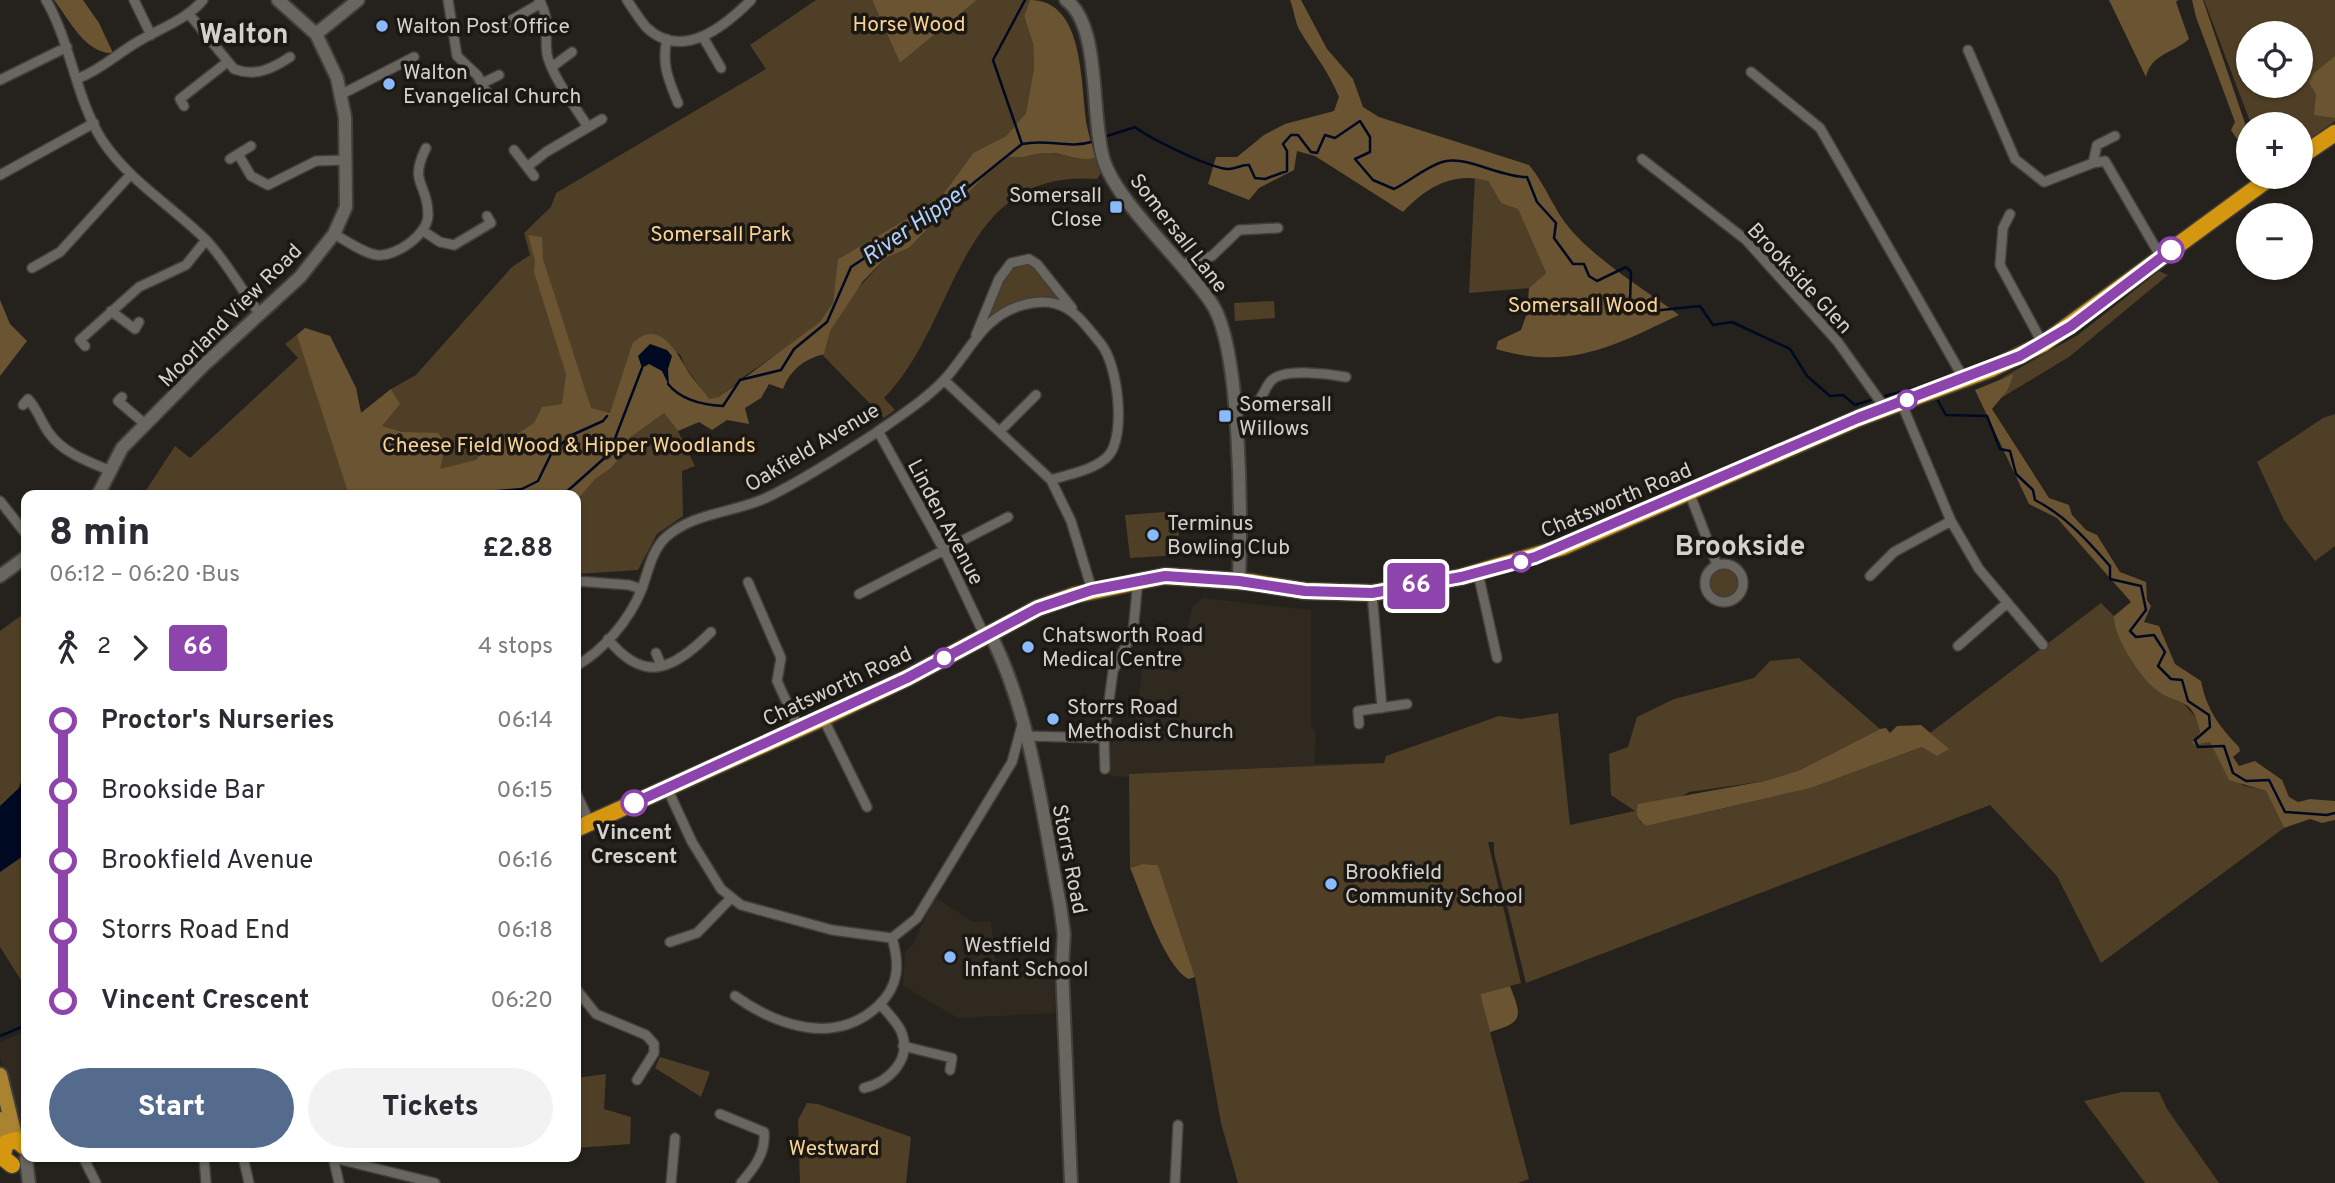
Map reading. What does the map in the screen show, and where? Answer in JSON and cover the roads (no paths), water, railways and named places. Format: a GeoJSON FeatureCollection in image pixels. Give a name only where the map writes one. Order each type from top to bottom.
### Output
{"type":"FeatureCollection","features":[{"type":"Feature","properties":{"kind":"highway"},"geometry":{"type":"LineString","coordinates":[[2313,148],[2335,133]]}},
{"type":"Feature","properties":{"kind":"highway","name":"Chatsworth Road"},"geometry":{"type":"LineString","coordinates":[[583,826],[823,718],[986,632],[1038,608],[1092,590],[1165,576],[1239,581],[1305,591],[1372,593],[1478,573],[1563,547],[1893,405],[1965,379],[2043,344],[2254,189]]}},
{"type":"Feature","properties":{"kind":"main road"},"geometry":{"type":"LineString","coordinates":[[0,1075],[14,1153]]}},
{"type":"Feature","properties":{"kind":"main road"},"geometry":{"type":"LineString","coordinates":[[0,1118],[14,1153]]}},
{"type":"Feature","properties":{"kind":"street"},"geometry":{"type":"LineString","coordinates":[[46,0],[67,47],[94,123],[116,158],[219,254],[231,277],[260,314]]}},
{"type":"Feature","properties":{"kind":"street"},"geometry":{"type":"LineString","coordinates":[[134,0],[151,35]]}},
{"type":"Feature","properties":{"kind":"street"},"geometry":{"type":"LineString","coordinates":[[79,78],[105,66],[151,35],[189,14],[203,0]]}},
{"type":"Feature","properties":{"kind":"street","name":"Moorland View Road"},"geometry":{"type":"LineString","coordinates":[[101,490],[122,448],[300,276],[334,234],[346,207],[342,94],[332,62],[316,34],[278,0]]}},
{"type":"Feature","properties":{"kind":"street"},"geometry":{"type":"LineString","coordinates":[[316,34],[358,0]]}},
{"type":"Feature","properties":{"kind":"street"},"geometry":{"type":"LineString","coordinates":[[448,0],[457,56],[484,87],[499,75]]}},
{"type":"Feature","properties":{"kind":"street"},"geometry":{"type":"LineString","coordinates":[[626,0],[647,28],[667,40],[688,42],[703,37],[732,19],[751,0]]}},
{"type":"Feature","properties":{"kind":"street","name":"Somersall Lane"},"geometry":{"type":"LineString","coordinates":[[1066,0],[1073,5],[1087,35],[1099,144],[1114,183],[1183,264],[1214,306],[1226,338],[1234,406],[1239,581]]}},
{"type":"Feature","properties":{"kind":"street"},"geometry":{"type":"LineString","coordinates":[[496,29],[507,27],[540,2],[548,20],[547,54],[588,127]]}},
{"type":"Feature","properties":{"kind":"street"},"geometry":{"type":"LineString","coordinates":[[189,14],[226,63],[244,73],[282,68],[290,57]]}},
{"type":"Feature","properties":{"kind":"street"},"geometry":{"type":"LineString","coordinates":[[703,37],[721,68]]}},
{"type":"Feature","properties":{"kind":"street"},"geometry":{"type":"LineString","coordinates":[[667,40],[663,55],[665,72],[678,103]]}},
{"type":"Feature","properties":{"kind":"street"},"geometry":{"type":"LineString","coordinates":[[0,80],[67,47]]}},
{"type":"Feature","properties":{"kind":"street"},"geometry":{"type":"LineString","coordinates":[[1968,50],[2015,159],[2043,182],[2105,161],[2161,257]]}},
{"type":"Feature","properties":{"kind":"street"},"geometry":{"type":"LineString","coordinates":[[552,67],[572,52]]}},
{"type":"Feature","properties":{"kind":"street"},"geometry":{"type":"LineString","coordinates":[[342,94],[414,57]]}},
{"type":"Feature","properties":{"kind":"street"},"geometry":{"type":"LineString","coordinates":[[184,106],[180,99],[226,63]]}},
{"type":"Feature","properties":{"kind":"street"},"geometry":{"type":"LineString","coordinates":[[1751,72],[1820,128],[1965,379]]}},
{"type":"Feature","properties":{"kind":"street"},"geometry":{"type":"LineString","coordinates":[[527,167],[602,119]]}},
{"type":"Feature","properties":{"kind":"street"},"geometry":{"type":"LineString","coordinates":[[0,175],[94,123]]}},
{"type":"Feature","properties":{"kind":"street"},"geometry":{"type":"LineString","coordinates":[[2093,163],[2097,145],[2115,136]]}},
{"type":"Feature","properties":{"kind":"street"},"geometry":{"type":"LineString","coordinates":[[251,146],[234,156],[251,176],[268,186],[316,161],[346,160]]}},
{"type":"Feature","properties":{"kind":"street"},"geometry":{"type":"LineString","coordinates":[[334,234],[374,255],[383,255],[422,231],[428,214],[416,170],[426,148]]}},
{"type":"Feature","properties":{"kind":"street"},"geometry":{"type":"LineString","coordinates":[[514,150],[534,176]]}},
{"type":"Feature","properties":{"kind":"street","name":"Brookside Glen"},"geometry":{"type":"LineString","coordinates":[[1642,159],[1746,240],[1893,405],[1951,521],[1979,569],[2043,645]]}},
{"type":"Feature","properties":{"kind":"street"},"geometry":{"type":"LineString","coordinates":[[32,268],[48,260],[69,243],[131,174]]}},
{"type":"Feature","properties":{"kind":"street"},"geometry":{"type":"LineString","coordinates":[[2010,214],[2003,228],[2000,265],[2043,344]]}},
{"type":"Feature","properties":{"kind":"street"},"geometry":{"type":"LineString","coordinates":[[422,231],[440,242],[454,245],[491,223],[486,216]]}},
{"type":"Feature","properties":{"kind":"street"},"geometry":{"type":"LineString","coordinates":[[1183,264],[1213,256],[1239,230],[1278,228]]}},
{"type":"Feature","properties":{"kind":"street"},"geometry":{"type":"LineString","coordinates":[[85,346],[80,340],[111,312],[139,288],[186,265],[206,240]]}},
{"type":"Feature","properties":{"kind":"street"},"geometry":{"type":"LineString","coordinates":[[975,337],[978,323],[999,279],[1011,263],[1029,260],[1037,264],[1107,352],[1118,403],[1118,442],[1107,457],[1086,469],[1051,480]]}},
{"type":"Feature","properties":{"kind":"street"},"geometry":{"type":"LineString","coordinates":[[1074,310],[1061,305],[1025,304],[991,321],[975,337],[944,380],[1051,480],[1071,521],[1092,590]]}},
{"type":"Feature","properties":{"kind":"street"},"geometry":{"type":"LineString","coordinates":[[111,312],[135,329],[139,322]]}},
{"type":"Feature","properties":{"kind":"street"},"geometry":{"type":"LineString","coordinates":[[1234,406],[1256,403],[1270,382],[1279,376],[1329,374],[1346,377]]}},
{"type":"Feature","properties":{"kind":"street","name":"Oakfield Avenue"},"geometry":{"type":"LineString","coordinates":[[581,662],[608,639],[627,618],[657,548],[675,531],[706,515],[741,509],[768,497],[878,431],[944,380]]}},
{"type":"Feature","properties":{"kind":"street"},"geometry":{"type":"LineString","coordinates":[[1000,431],[1035,395]]}},
{"type":"Feature","properties":{"kind":"street"},"geometry":{"type":"LineString","coordinates":[[122,397],[118,401],[145,424]]}},
{"type":"Feature","properties":{"kind":"street"},"geometry":{"type":"LineString","coordinates":[[23,404],[28,399],[39,411],[47,431],[66,449],[111,471]]}},
{"type":"Feature","properties":{"kind":"street","name":"Linden Avenue"},"geometry":{"type":"LineString","coordinates":[[878,431],[986,632]]}},
{"type":"Feature","properties":{"kind":"street"},"geometry":{"type":"LineString","coordinates":[[1689,492],[1717,565]]}},
{"type":"Feature","properties":{"kind":"street"},"geometry":{"type":"LineString","coordinates":[[0,501],[21,528]]}},
{"type":"Feature","properties":{"kind":"street"},"geometry":{"type":"LineString","coordinates":[[859,594],[1008,517]]}},
{"type":"Feature","properties":{"kind":"street"},"geometry":{"type":"LineString","coordinates":[[1870,576],[1894,552],[1951,521]]}},
{"type":"Feature","properties":{"kind":"street"},"geometry":{"type":"LineString","coordinates":[[0,576],[21,561]]}},
{"type":"Feature","properties":{"kind":"street"},"geometry":{"type":"LineString","coordinates":[[1717,565],[1729,565],[1741,578],[1741,589],[1728,601],[1716,600],[1707,591],[1705,579],[1717,565]]}},
{"type":"Feature","properties":{"kind":"street"},"geometry":{"type":"LineString","coordinates":[[1478,573],[1497,659]]}},
{"type":"Feature","properties":{"kind":"street"},"geometry":{"type":"LineString","coordinates":[[581,580],[629,585],[641,589]]}},
{"type":"Feature","properties":{"kind":"street"},"geometry":{"type":"LineString","coordinates":[[1105,769],[1104,738],[1113,671],[1133,632],[1138,580]]}},
{"type":"Feature","properties":{"kind":"street"},"geometry":{"type":"LineString","coordinates":[[748,582],[781,658],[777,681],[799,729]]}},
{"type":"Feature","properties":{"kind":"street"},"geometry":{"type":"LineString","coordinates":[[1372,593],[1377,639],[1375,655],[1382,708]]}},
{"type":"Feature","properties":{"kind":"street"},"geometry":{"type":"LineString","coordinates":[[1958,646],[2006,604]]}},
{"type":"Feature","properties":{"kind":"street"},"geometry":{"type":"LineString","coordinates":[[608,639],[643,669],[690,653],[711,632]]}},
{"type":"Feature","properties":{"kind":"street","name":"Storrs Road"},"geometry":{"type":"LineString","coordinates":[[986,632],[1010,678],[1064,934],[1062,968],[1071,1183]]}},
{"type":"Feature","properties":{"kind":"street"},"geometry":{"type":"LineString","coordinates":[[656,653],[661,665]]}},
{"type":"Feature","properties":{"kind":"street"},"geometry":{"type":"LineString","coordinates":[[1359,724],[1357,711],[1407,704]]}},
{"type":"Feature","properties":{"kind":"street"},"geometry":{"type":"LineString","coordinates":[[823,718],[867,807]]}},
{"type":"Feature","properties":{"kind":"street"},"geometry":{"type":"LineString","coordinates":[[667,788],[692,842],[721,889],[741,905],[832,930],[892,938],[917,919],[1012,762],[1023,730],[1104,738]]}},
{"type":"Feature","properties":{"kind":"street"},"geometry":{"type":"LineString","coordinates":[[670,942],[697,933],[717,916],[731,898]]}},
{"type":"Feature","properties":{"kind":"street"},"geometry":{"type":"LineString","coordinates":[[735,996],[759,1013],[789,1025],[825,1030],[851,1024],[880,1004],[897,978],[897,953],[892,938]]}},
{"type":"Feature","properties":{"kind":"street"},"geometry":{"type":"LineString","coordinates":[[581,995],[596,1014],[646,1035],[654,1044],[654,1053],[637,1080]]}},
{"type":"Feature","properties":{"kind":"street"},"geometry":{"type":"LineString","coordinates":[[864,1088],[891,1076],[901,1060],[903,1046],[900,1029],[880,1004]]}},
{"type":"Feature","properties":{"kind":"street"},"geometry":{"type":"LineString","coordinates":[[903,1046],[952,1058],[950,1070]]}},
{"type":"Feature","properties":{"kind":"street"},"geometry":{"type":"LineString","coordinates":[[720,1114],[764,1132],[765,1142],[757,1164],[741,1183]]}},
{"type":"Feature","properties":{"kind":"street"},"geometry":{"type":"LineString","coordinates":[[1175,1183],[1178,1125]]}},
{"type":"Feature","properties":{"kind":"street"},"geometry":{"type":"LineString","coordinates":[[671,1183],[675,1138]]}},
{"type":"Feature","properties":{"kind":"street"},"geometry":{"type":"LineString","coordinates":[[14,1153],[29,1183]]}},
{"type":"Feature","properties":{"kind":"street"},"geometry":{"type":"LineString","coordinates":[[86,1162],[96,1183]]}},
{"type":"Feature","properties":{"kind":"street"},"geometry":{"type":"LineString","coordinates":[[204,1162],[206,1183]]}},
{"type":"Feature","properties":{"kind":"street"},"geometry":{"type":"LineString","coordinates":[[244,1162],[249,1183]]}},
{"type":"Feature","properties":{"kind":"street"},"geometry":{"type":"LineString","coordinates":[[335,1162],[340,1183]]}},
{"type":"Feature","properties":{"kind":"street"},"geometry":{"type":"LineString","coordinates":[[353,1162],[432,1183]]}},
{"type":"Feature","properties":{"kind":"water"},"geometry":{"type":"Polygon","coordinates":[[[650,344],[667,350],[672,356],[668,369],[669,386],[662,371],[649,364],[642,368],[638,356],[650,344]]]}},
{"type":"Feature","properties":{"kind":"water"},"geometry":{"type":"Polygon","coordinates":[[[21,782],[21,857],[0,872],[0,806],[19,788],[21,782]]]}},
{"type":"Feature","properties":{"kind":"waterway","name":"River Hipper"},"geometry":{"type":"LineString","coordinates":[[668,384],[693,401],[723,406],[740,380],[781,370],[794,349],[827,322],[851,267],[950,202],[1022,144],[993,60],[1025,0]]}},
{"type":"Feature","properties":{"kind":"waterway"},"geometry":{"type":"LineString","coordinates":[[1104,137],[1135,127],[1179,151],[1218,167],[1230,169],[1249,165],[1255,178],[1265,179],[1287,171],[1287,151],[1283,144],[1291,135],[1298,135],[1311,152],[1317,153],[1325,135],[1335,138],[1360,121],[1370,137],[1370,152],[1355,159],[1373,180],[1394,189],[1430,167],[1451,160],[1527,177],[1537,202],[1556,223],[1554,238],[1573,264],[1584,264],[1589,276],[1597,281],[1626,267],[1631,272],[1630,301],[1641,301],[1652,311],[1700,306],[1713,325],[1732,322],[1790,349],[1807,376],[1830,396],[1843,395],[1855,405],[1871,400]]}},
{"type":"Feature","properties":{"kind":"waterway"},"geometry":{"type":"LineString","coordinates":[[1022,144],[1076,144],[1095,141]]}},
{"type":"Feature","properties":{"kind":"waterway","name":"River Hipper"},"geometry":{"type":"LineString","coordinates":[[569,490],[609,454],[642,368]]}},
{"type":"Feature","properties":{"kind":"waterway"},"geometry":{"type":"LineString","coordinates":[[1885,396],[1927,385]]}},
{"type":"Feature","properties":{"kind":"waterway"},"geometry":{"type":"LineString","coordinates":[[1938,401],[1946,415],[1987,416],[2000,449],[2010,451],[2016,474],[2033,490],[2035,500],[2076,529],[2110,566],[2110,579],[2141,586],[2146,610],[2130,631],[2136,637],[2154,635],[2165,652],[2158,666],[2171,679],[2182,680],[2188,701],[2209,715],[2210,727],[2195,740],[2198,747],[2224,746],[2233,773],[2246,781],[2269,780],[2285,812],[2327,815],[2335,813]]}},
{"type":"Feature","properties":{"kind":"waterway"},"geometry":{"type":"LineString","coordinates":[[511,490],[522,489],[538,481],[552,452],[572,435],[603,421],[607,416]]}},
{"type":"Feature","properties":{"kind":"waterway","name":"River Hipper"},"geometry":{"type":"LineString","coordinates":[[0,1036],[21,1027]]}},
{"type":"Feature","properties":{"kind":"place","name":"Walton Post Office"},"geometry":{"type":"Point","coordinates":[382,26]}},
{"type":"Feature","properties":{"kind":"place","name":"Walton Evangelical Church"},"geometry":{"type":"Point","coordinates":[389,84]}},
{"type":"Feature","properties":{"kind":"place","name":"Somersall Close"},"geometry":{"type":"Point","coordinates":[1116,207]}},
{"type":"Feature","properties":{"kind":"place","name":"Somersall Willows"},"geometry":{"type":"Point","coordinates":[1225,416]}},
{"type":"Feature","properties":{"kind":"place","name":"Terminus Bowling Club"},"geometry":{"type":"Point","coordinates":[1153,535]}},
{"type":"Feature","properties":{"kind":"place","name":"Chatsworth Road Medical Centre"},"geometry":{"type":"Point","coordinates":[1028,647]}},
{"type":"Feature","properties":{"kind":"place","name":"Storrs Road Methodist Church"},"geometry":{"type":"Point","coordinates":[1053,719]}},
{"type":"Feature","properties":{"kind":"place","name":"Vincent Crescent"},"geometry":{"type":"Point","coordinates":[634,803]}},
{"type":"Feature","properties":{"kind":"place","name":"Brookfield Community School"},"geometry":{"type":"Point","coordinates":[1331,884]}},
{"type":"Feature","properties":{"kind":"place","name":"Westfield Infant School"},"geometry":{"type":"Point","coordinates":[950,957]}},
{"type":"Feature","properties":{"kind":"district","name":"Walton"},"geometry":{"type":"Point","coordinates":[244,33]}},
{"type":"Feature","properties":{"kind":"district","name":"Brookside"},"geometry":{"type":"Point","coordinates":[1740,545]}},
{"type":"Feature","properties":{"kind":"park label","name":"Horse Wood"},"geometry":{"type":"Point","coordinates":[909,24]}},
{"type":"Feature","properties":{"kind":"park label","name":"Somersall Park"},"geometry":{"type":"Point","coordinates":[721,234]}},
{"type":"Feature","properties":{"kind":"park label","name":"Somersall Wood"},"geometry":{"type":"Point","coordinates":[1583,305]}},
{"type":"Feature","properties":{"kind":"park label","name":"Cheese Field Wood & Hipper Woodlands"},"geometry":{"type":"Point","coordinates":[569,445]}},
{"type":"Feature","properties":{"kind":"park label","name":"Westward"},"geometry":{"type":"Point","coordinates":[834,1148]}}]}
